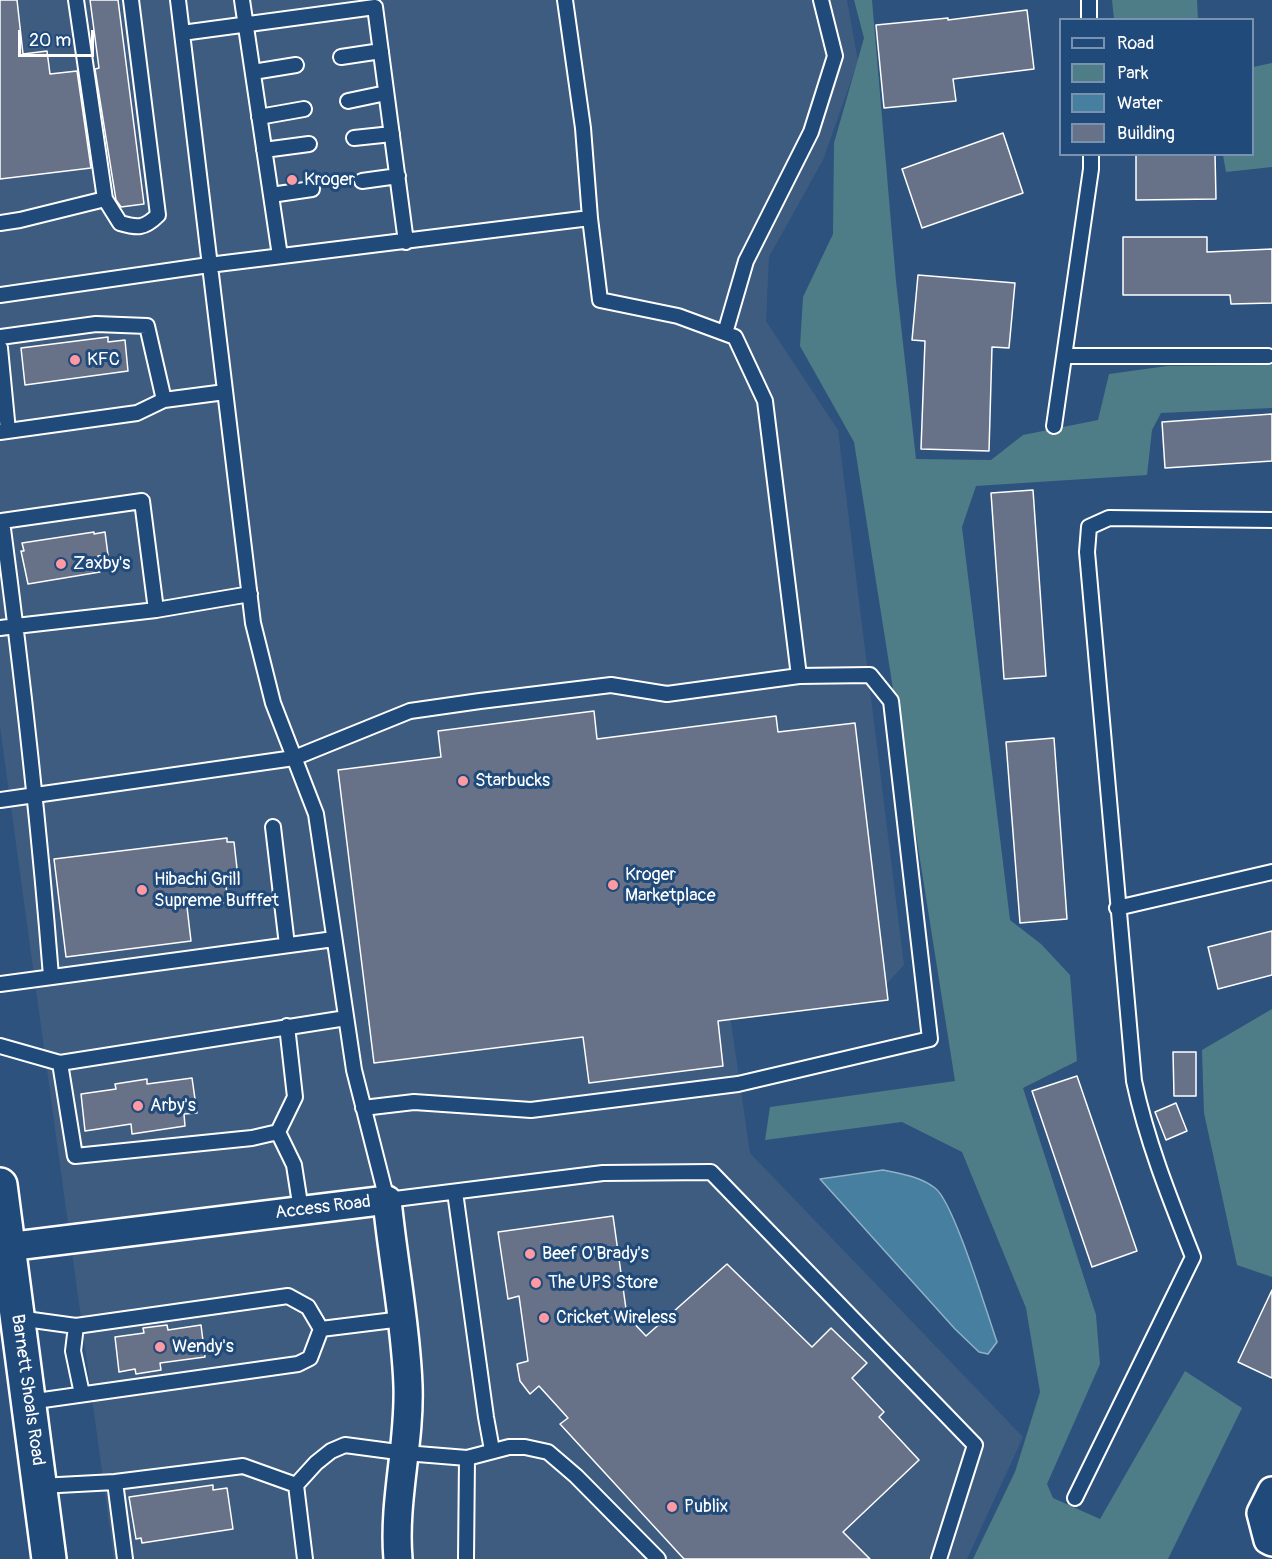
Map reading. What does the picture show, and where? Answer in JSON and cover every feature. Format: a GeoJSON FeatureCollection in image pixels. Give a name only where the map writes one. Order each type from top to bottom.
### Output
{"type":"FeatureCollection","features":[{"type":"Feature","properties":{"kind":"main road","name":"Barnett Shoals Road"},"geometry":{"type":"LineString","coordinates":[[0,1185],[4,1248],[18,1318],[49,1559]]}},
{"type":"Feature","properties":{"kind":"street","name":"Access Road"},"geometry":{"type":"LineString","coordinates":[[4,1248],[387,1200],[408,1387],[405,1453],[399,1497],[398,1559]]}},
{"type":"Feature","properties":{"kind":"street"},"geometry":{"type":"LineString","coordinates":[[1272,1491],[1261,1513],[1268,1540],[1272,1542]]}},
{"type":"Feature","properties":{"kind":"lane"},"geometry":{"type":"LineString","coordinates":[[76,0],[105,199],[120,223],[135,228],[150,223],[158,215],[131,0]]}},
{"type":"Feature","properties":{"kind":"lane"},"geometry":{"type":"LineString","coordinates":[[178,0],[253,623],[273,703],[316,814],[354,1070],[387,1200],[603,1173],[711,1172],[975,1445],[939,1559]]}},
{"type":"Feature","properties":{"kind":"lane"},"geometry":{"type":"LineString","coordinates":[[242,0],[280,256]]}},
{"type":"Feature","properties":{"kind":"lane"},"geometry":{"type":"LineString","coordinates":[[565,0],[584,128],[590,219],[600,300],[678,316],[735,337],[765,401],[800,676]]}},
{"type":"Feature","properties":{"kind":"lane"},"geometry":{"type":"LineString","coordinates":[[725,333],[746,261],[811,132],[835,56],[822,0]]}},
{"type":"Feature","properties":{"kind":"lane"},"geometry":{"type":"LineString","coordinates":[[1089,0],[1089,18]]}},
{"type":"Feature","properties":{"kind":"lane"},"geometry":{"type":"LineString","coordinates":[[182,33],[375,7],[406,242]]}},
{"type":"Feature","properties":{"kind":"lane"},"geometry":{"type":"LineString","coordinates":[[341,57],[381,51]]}},
{"type":"Feature","properties":{"kind":"lane"},"geometry":{"type":"LineString","coordinates":[[253,72],[296,65]]}},
{"type":"Feature","properties":{"kind":"lane"},"geometry":{"type":"LineString","coordinates":[[348,101],[386,93]]}},
{"type":"Feature","properties":{"kind":"lane"},"geometry":{"type":"LineString","coordinates":[[259,117],[304,109]]}},
{"type":"Feature","properties":{"kind":"lane"},"geometry":{"type":"LineString","coordinates":[[354,138],[392,134]]}},
{"type":"Feature","properties":{"kind":"lane"},"geometry":{"type":"LineString","coordinates":[[264,150],[309,144]]}},
{"type":"Feature","properties":{"kind":"lane"},"geometry":{"type":"LineString","coordinates":[[1054,426],[1091,156]]}},
{"type":"Feature","properties":{"kind":"lane"},"geometry":{"type":"LineString","coordinates":[[362,181],[398,176]]}},
{"type":"Feature","properties":{"kind":"lane"},"geometry":{"type":"LineString","coordinates":[[271,195],[312,189]]}},
{"type":"Feature","properties":{"kind":"lane"},"geometry":{"type":"LineString","coordinates":[[0,223],[105,199]]}},
{"type":"Feature","properties":{"kind":"lane"},"geometry":{"type":"LineString","coordinates":[[0,296],[209,265],[590,219]]}},
{"type":"Feature","properties":{"kind":"lane"},"geometry":{"type":"LineString","coordinates":[[0,337],[96,324],[147,326],[164,400]]}},
{"type":"Feature","properties":{"kind":"lane"},"geometry":{"type":"LineString","coordinates":[[0,348],[4,432],[137,413],[164,400],[225,392]]}},
{"type":"Feature","properties":{"kind":"lane"},"geometry":{"type":"LineString","coordinates":[[1064,356],[1268,356]]}},
{"type":"Feature","properties":{"kind":"lane"},"geometry":{"type":"LineString","coordinates":[[51,976],[35,795],[2,521],[142,501],[156,610]]}},
{"type":"Feature","properties":{"kind":"lane"},"geometry":{"type":"LineString","coordinates":[[1075,1498],[1192,1257],[1156,1162],[1140,1110],[1134,1081],[1087,552],[1089,527],[1109,518],[1272,520]]}},
{"type":"Feature","properties":{"kind":"lane"},"geometry":{"type":"LineString","coordinates":[[0,628],[156,610],[250,594]]}},
{"type":"Feature","properties":{"kind":"lane"},"geometry":{"type":"LineString","coordinates":[[0,800],[294,758],[410,711],[611,685],[667,694],[800,676],[870,675],[891,701],[930,1039],[738,1084],[531,1110],[414,1101],[363,1108]]}},
{"type":"Feature","properties":{"kind":"lane"},"geometry":{"type":"LineString","coordinates":[[273,826],[286,945]]}},
{"type":"Feature","properties":{"kind":"lane"},"geometry":{"type":"LineString","coordinates":[[1117,908],[1272,872]]}},
{"type":"Feature","properties":{"kind":"lane"},"geometry":{"type":"LineString","coordinates":[[0,984],[334,939]]}},
{"type":"Feature","properties":{"kind":"lane"},"geometry":{"type":"LineString","coordinates":[[0,1046],[60,1063],[346,1018]]}},
{"type":"Feature","properties":{"kind":"lane"},"geometry":{"type":"LineString","coordinates":[[278,1132],[295,1097],[287,1026]]}},
{"type":"Feature","properties":{"kind":"lane"},"geometry":{"type":"LineString","coordinates":[[60,1063],[75,1156],[252,1138],[278,1132]]}},
{"type":"Feature","properties":{"kind":"lane"},"geometry":{"type":"LineString","coordinates":[[278,1132],[294,1165],[301,1210]]}},
{"type":"Feature","properties":{"kind":"lane"},"geometry":{"type":"LineString","coordinates":[[455,1192],[492,1450]]}},
{"type":"Feature","properties":{"kind":"lane"},"geometry":{"type":"LineString","coordinates":[[18,1318],[76,1326],[288,1296],[308,1307],[321,1329]]}},
{"type":"Feature","properties":{"kind":"lane"},"geometry":{"type":"LineString","coordinates":[[321,1329],[402,1318]]}},
{"type":"Feature","properties":{"kind":"lane"},"geometry":{"type":"LineString","coordinates":[[76,1326],[74,1351],[82,1394]]}},
{"type":"Feature","properties":{"kind":"lane"},"geometry":{"type":"LineString","coordinates":[[29,1402],[298,1364],[310,1358],[321,1329]]}},
{"type":"Feature","properties":{"kind":"lane"},"geometry":{"type":"LineString","coordinates":[[305,1559],[296,1485],[316,1463],[331,1451],[345,1445],[467,1458],[509,1447],[525,1447],[548,1452],[576,1476],[658,1559]]}},
{"type":"Feature","properties":{"kind":"lane"},"geometry":{"type":"LineString","coordinates":[[466,1559],[467,1458]]}},
{"type":"Feature","properties":{"kind":"lane"},"geometry":{"type":"LineString","coordinates":[[40,1486],[115,1482],[243,1466],[296,1485]]}},
{"type":"Feature","properties":{"kind":"lane"},"geometry":{"type":"LineString","coordinates":[[115,1482],[125,1559]]}},
{"type":"Feature","properties":{"kind":"shaded area"},"geometry":{"type":"Polygon","coordinates":[[[0,0],[847,0],[858,61],[823,160],[769,257],[766,321],[838,430],[904,965],[877,994],[730,1015],[750,1153],[1023,1437],[967,1559],[114,1559],[0,727],[0,0]]]}},
{"type":"Feature","properties":{"kind":"green space"},"geometry":{"type":"Polygon","coordinates":[[[854,0],[872,0],[896,281],[916,459],[991,460],[1023,435],[1098,420],[1109,374],[1167,366],[1272,365],[1272,408],[1161,413],[1152,430],[1147,475],[976,486],[962,527],[1010,920],[1041,944],[1070,975],[1077,1061],[1023,1088],[1096,1315],[1100,1364],[1047,1484],[1053,1498],[1100,1519],[1185,1371],[1242,1408],[1168,1559],[973,1559],[1015,1472],[1040,1392],[1026,1308],[962,1152],[902,1122],[765,1140],[770,1107],[955,1081],[854,442],[800,346],[803,297],[833,234],[834,143],[864,38],[854,0]]]}},
{"type":"Feature","properties":{"kind":"green space"},"geometry":{"type":"Polygon","coordinates":[[[1112,0],[1197,0],[1198,18],[1114,18],[1112,0]]]}},
{"type":"Feature","properties":{"kind":"green space"},"geometry":{"type":"Polygon","coordinates":[[[1272,63],[1272,167],[1226,172],[1223,156],[1254,156],[1254,67],[1272,63]]]}},
{"type":"Feature","properties":{"kind":"green space"},"geometry":{"type":"Polygon","coordinates":[[[1272,1009],[1272,1277],[1237,1265],[1204,1113],[1202,1050],[1272,1009]]]}},
{"type":"Feature","properties":{"kind":"water"},"geometry":{"type":"Polygon","coordinates":[[[883,1170],[923,1181],[935,1188],[943,1197],[960,1235],[997,1342],[988,1354],[979,1352],[955,1329],[820,1179],[883,1170]]]}},
{"type":"Feature","properties":{"kind":"building"},"geometry":{"type":"Polygon","coordinates":[[[0,0],[17,0],[23,54],[47,51],[50,74],[77,71],[91,168],[0,179],[0,0]]]}},
{"type":"Feature","properties":{"kind":"building"},"geometry":{"type":"Polygon","coordinates":[[[90,0],[118,0],[144,204],[121,207],[116,200],[95,69],[99,68],[90,0]]]}},
{"type":"Feature","properties":{"kind":"building"},"geometry":{"type":"Polygon","coordinates":[[[1027,10],[1034,69],[953,79],[956,101],[884,108],[876,25],[948,18],[948,20],[1027,10]]]}},
{"type":"Feature","properties":{"kind":"building"},"geometry":{"type":"Polygon","coordinates":[[[1003,133],[1023,193],[922,228],[902,169],[1003,133]]]}},
{"type":"Feature","properties":{"kind":"building"},"geometry":{"type":"Polygon","coordinates":[[[1136,156],[1215,156],[1216,199],[1136,200],[1136,156]]]}},
{"type":"Feature","properties":{"kind":"building"},"geometry":{"type":"Polygon","coordinates":[[[1123,237],[1207,237],[1207,252],[1272,249],[1272,303],[1231,304],[1230,295],[1123,295],[1123,237]]]}},
{"type":"Feature","properties":{"kind":"building"},"geometry":{"type":"Polygon","coordinates":[[[918,275],[1015,283],[1009,348],[992,347],[989,451],[921,449],[925,341],[912,340],[918,275]]]}},
{"type":"Feature","properties":{"kind":"building","name":"KFC"},"geometry":{"type":"Polygon","coordinates":[[[108,337],[108,342],[125,340],[128,371],[25,385],[21,348],[108,337]]]}},
{"type":"Feature","properties":{"kind":"building"},"geometry":{"type":"Polygon","coordinates":[[[1272,414],[1272,461],[1165,468],[1162,422],[1272,414]]]}},
{"type":"Feature","properties":{"kind":"building"},"geometry":{"type":"Polygon","coordinates":[[[1033,490],[1046,676],[1004,679],[991,493],[1033,490]]]}},
{"type":"Feature","properties":{"kind":"building","name":"Zaxby's"},"geometry":{"type":"Polygon","coordinates":[[[94,532],[94,534],[105,532],[108,555],[98,556],[100,572],[28,584],[21,551],[24,551],[22,543],[94,532]]]}},
{"type":"Feature","properties":{"kind":"building","name":"Kroger Marketplace"},"geometry":{"type":"Polygon","coordinates":[[[594,711],[597,739],[776,716],[778,732],[855,723],[888,1000],[718,1021],[723,1066],[589,1083],[583,1037],[374,1063],[338,770],[441,757],[438,731],[594,711]]]}},
{"type":"Feature","properties":{"kind":"building"},"geometry":{"type":"Polygon","coordinates":[[[1054,738],[1067,919],[1020,923],[1006,742],[1054,738]]]}},
{"type":"Feature","properties":{"kind":"building","name":"Hibachi Grill Supreme Bufffet"},"geometry":{"type":"Polygon","coordinates":[[[227,838],[227,842],[234,842],[238,877],[225,878],[228,902],[187,907],[191,941],[66,957],[54,859],[227,838]]]}},
{"type":"Feature","properties":{"kind":"building"},"geometry":{"type":"Polygon","coordinates":[[[1272,931],[1272,975],[1218,989],[1208,947],[1272,931]]]}},
{"type":"Feature","properties":{"kind":"building"},"geometry":{"type":"Polygon","coordinates":[[[1173,1052],[1196,1052],[1196,1096],[1174,1096],[1173,1052]]]}},
{"type":"Feature","properties":{"kind":"building"},"geometry":{"type":"Polygon","coordinates":[[[1077,1076],[1137,1251],[1092,1267],[1032,1091],[1077,1076]]]}},
{"type":"Feature","properties":{"kind":"building","name":"Arby's"},"geometry":{"type":"Polygon","coordinates":[[[192,1078],[197,1113],[184,1114],[185,1126],[132,1134],[131,1124],[85,1131],[81,1094],[116,1089],[115,1084],[147,1079],[147,1084],[192,1078]]]}},
{"type":"Feature","properties":{"kind":"building"},"geometry":{"type":"Polygon","coordinates":[[[1176,1103],[1187,1131],[1166,1140],[1155,1112],[1176,1103]]]}},
{"type":"Feature","properties":{"kind":"building"},"geometry":{"type":"Polygon","coordinates":[[[613,1216],[627,1316],[646,1336],[727,1264],[812,1347],[831,1328],[867,1363],[852,1378],[884,1412],[879,1417],[919,1460],[843,1532],[870,1559],[684,1559],[560,1424],[568,1418],[539,1386],[530,1394],[520,1381],[517,1364],[528,1361],[519,1296],[508,1299],[498,1232],[613,1216]]]}},
{"type":"Feature","properties":{"kind":"building"},"geometry":{"type":"Polygon","coordinates":[[[1272,1290],[1272,1378],[1238,1362],[1272,1290]]]}},
{"type":"Feature","properties":{"kind":"building","name":"Wendy's"},"geometry":{"type":"Polygon","coordinates":[[[167,1325],[168,1330],[201,1325],[205,1357],[160,1363],[161,1370],[136,1374],[135,1369],[119,1372],[115,1337],[144,1333],[143,1328],[167,1325]]]}},
{"type":"Feature","properties":{"kind":"building"},"geometry":{"type":"Polygon","coordinates":[[[213,1485],[213,1490],[227,1488],[233,1529],[142,1543],[141,1538],[136,1539],[129,1497],[213,1485]]]}},
{"type":"Feature","properties":{"kind":"place","name":"Kroger"},"geometry":{"type":"Point","coordinates":[292,180]}},
{"type":"Feature","properties":{"kind":"place","name":"KFC"},"geometry":{"type":"Point","coordinates":[75,360]}},
{"type":"Feature","properties":{"kind":"place","name":"Zaxby's"},"geometry":{"type":"Point","coordinates":[61,564]}},
{"type":"Feature","properties":{"kind":"place","name":"Starbucks"},"geometry":{"type":"Point","coordinates":[463,781]}},
{"type":"Feature","properties":{"kind":"place","name":"Kroger Marketplace"},"geometry":{"type":"Point","coordinates":[613,885]}},
{"type":"Feature","properties":{"kind":"place","name":"Hibachi Grill Supreme Bufffet"},"geometry":{"type":"Point","coordinates":[142,890]}},
{"type":"Feature","properties":{"kind":"place","name":"Arby's"},"geometry":{"type":"Point","coordinates":[138,1106]}},
{"type":"Feature","properties":{"kind":"place","name":"Beef O'Brady's"},"geometry":{"type":"Point","coordinates":[530,1254]}},
{"type":"Feature","properties":{"kind":"place","name":"The UPS Store"},"geometry":{"type":"Point","coordinates":[536,1283]}},
{"type":"Feature","properties":{"kind":"place","name":"Cricket Wireless"},"geometry":{"type":"Point","coordinates":[544,1318]}},
{"type":"Feature","properties":{"kind":"place","name":"Wendy's"},"geometry":{"type":"Point","coordinates":[160,1347]}},
{"type":"Feature","properties":{"kind":"place","name":"Publix"},"geometry":{"type":"Point","coordinates":[672,1507]}}]}
